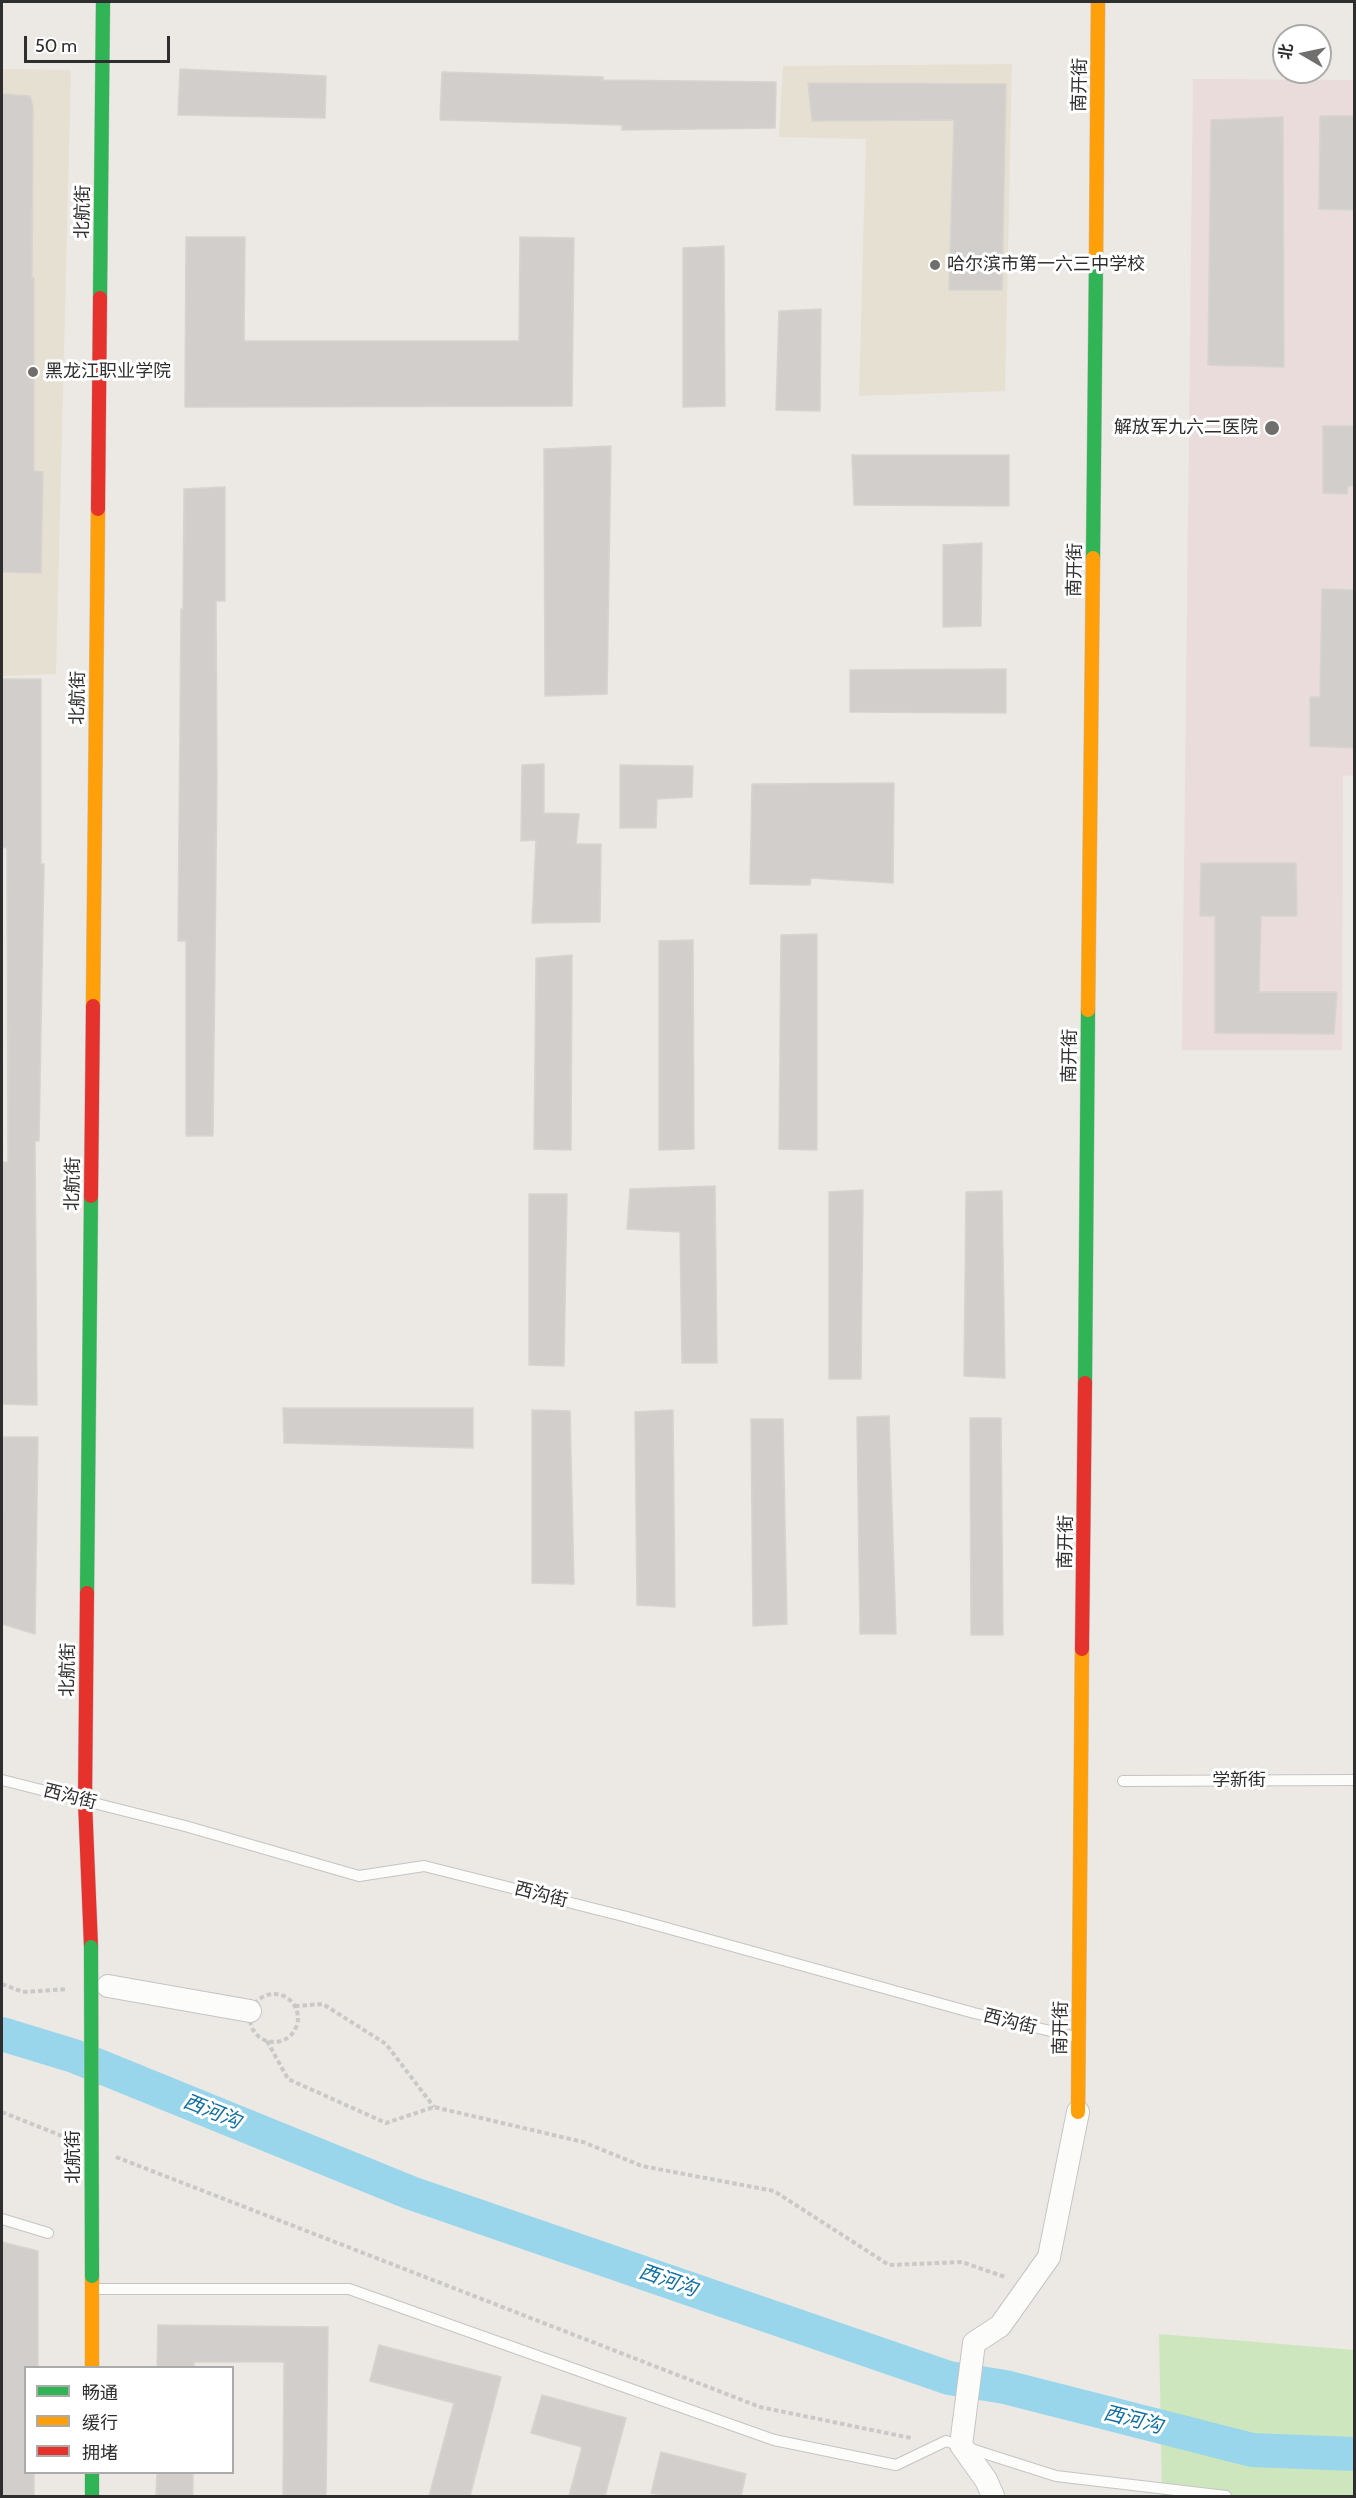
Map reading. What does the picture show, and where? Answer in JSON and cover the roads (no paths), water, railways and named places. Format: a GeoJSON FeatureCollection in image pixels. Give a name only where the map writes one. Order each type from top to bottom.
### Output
{"type":"FeatureCollection","features":[{"type":"Feature","properties":{"kind":"street","name":"北航街"},"geometry":{"type":"LineString","coordinates":[[92,2366],[91,1947],[85,1801],[103,2]]}},
{"type":"Feature","properties":{"kind":"street","name":"南开街"},"geometry":{"type":"LineString","coordinates":[[1078,2112],[1098,2]]}},
{"type":"Feature","properties":{"kind":"street"},"geometry":{"type":"LineString","coordinates":[[108,1986],[250,2011]]}},
{"type":"Feature","properties":{"kind":"street"},"geometry":{"type":"LineString","coordinates":[[993,2496],[986,2480],[962,2445],[974,2343],[1000,2326],[1050,2256],[1078,2112]]}},
{"type":"Feature","properties":{"kind":"street"},"geometry":{"type":"LineString","coordinates":[[92,2474],[92,2496]]}},
{"type":"Feature","properties":{"kind":"lane","name":"西沟街"},"geometry":{"type":"LineString","coordinates":[[2,1780],[185,1826],[359,1876],[424,1866],[627,1917],[974,2013],[1079,2038]]}},
{"type":"Feature","properties":{"kind":"lane","name":"学新街"},"geometry":{"type":"LineString","coordinates":[[1123,1781],[1354,1780]]}},
{"type":"Feature","properties":{"kind":"lane"},"geometry":{"type":"LineString","coordinates":[[2,2219],[48,2233]]}},
{"type":"Feature","properties":{"kind":"lane"},"geometry":{"type":"LineString","coordinates":[[92,2283],[350,2289],[774,2440],[896,2465],[946,2441],[1056,2476],[1226,2496]]}},
{"type":"Feature","properties":{"kind":"waterway","name":"西河沟"},"geometry":{"type":"LineString","coordinates":[[2,2034],[74,2056],[411,2193],[949,2378],[1005,2387],[1252,2450],[1354,2454]]}},
{"type":"Feature","properties":{"kind":"place","name":"哈尔滨市第一六三中学校"},"geometry":{"type":"Point","coordinates":[935,265]}},
{"type":"Feature","properties":{"kind":"place","name":"黑龙江职业学院"},"geometry":{"type":"Point","coordinates":[33,372]}},
{"type":"Feature","properties":{"kind":"place","name":"解放军九六二医院"},"geometry":{"type":"Point","coordinates":[1272,428]}}]}
